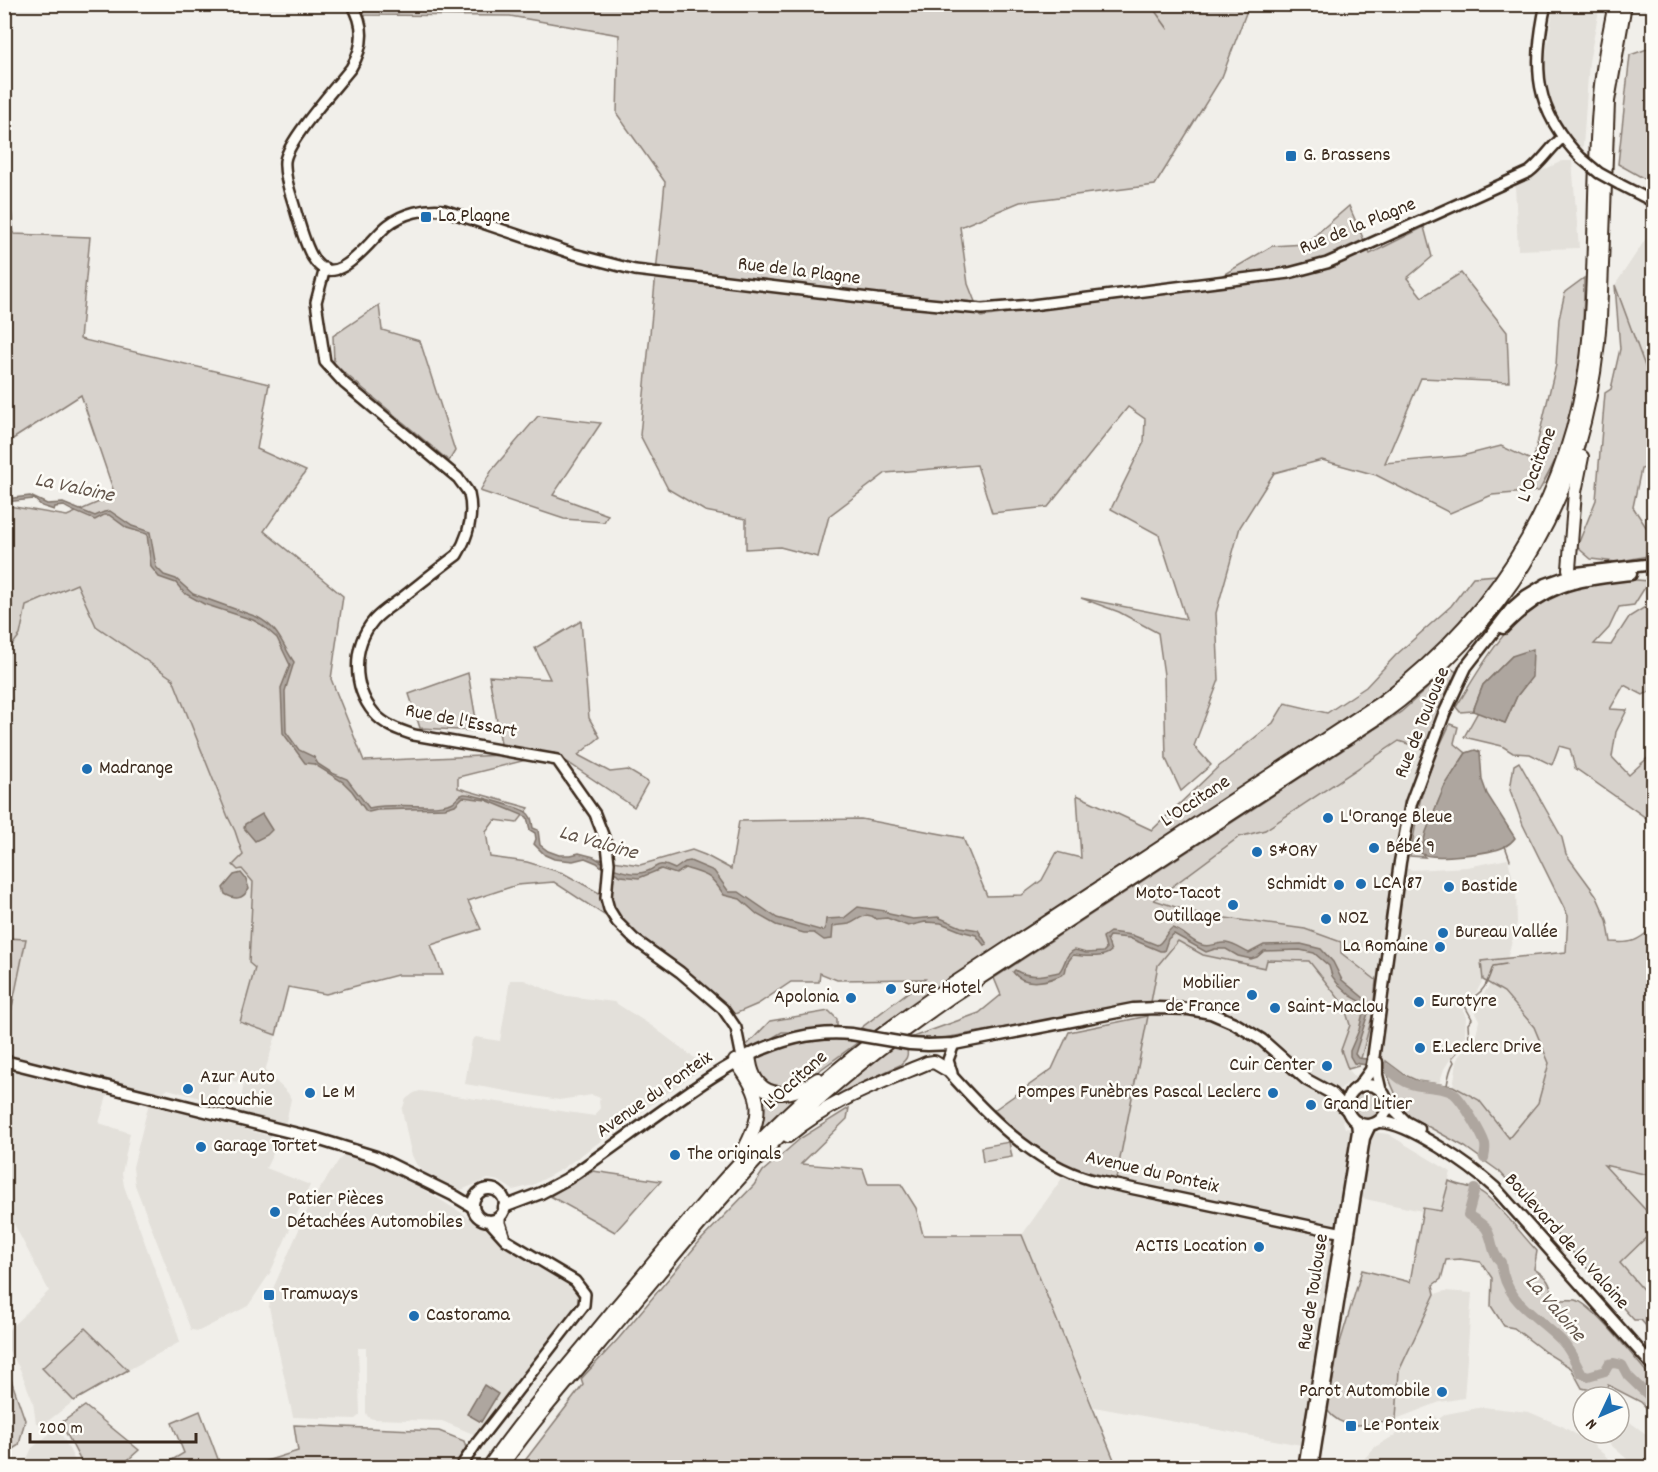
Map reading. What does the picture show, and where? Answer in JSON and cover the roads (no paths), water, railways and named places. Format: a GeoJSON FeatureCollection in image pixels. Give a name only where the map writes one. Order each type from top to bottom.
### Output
{"type":"FeatureCollection","features":[{"type":"Feature","properties":{"kind":"highway","name":"L'Occitane"},"geometry":{"type":"LineString","coordinates":[[488,1467],[525,1418],[731,1172],[775,1126],[847,1062],[938,994],[1382,702],[1432,662],[1498,587],[1528,540],[1550,496],[1567,451],[1581,395],[1590,330],[1599,106],[1615,4]]}},
{"type":"Feature","properties":{"kind":"highway","name":"L'Occitane"},"geometry":{"type":"LineString","coordinates":[[500,1467],[536,1419],[730,1188],[819,1098],[896,1035],[950,998],[1394,706],[1435,672],[1485,620],[1523,568],[1557,503],[1589,408],[1598,353],[1608,101],[1625,4]]}},
{"type":"Feature","properties":{"kind":"highway"},"geometry":{"type":"LineString","coordinates":[[1571,570],[1575,492],[1587,432],[1589,408]]}},
{"type":"Feature","properties":{"kind":"highway"},"geometry":{"type":"LineString","coordinates":[[742,1058],[750,1066],[754,1078],[765,1088],[781,1093],[793,1092],[808,1086],[836,1066],[847,1062]]}},
{"type":"Feature","properties":{"kind":"highway"},"geometry":{"type":"LineString","coordinates":[[731,1172],[752,1135],[758,1111],[757,1100],[742,1058]]}},
{"type":"Feature","properties":{"kind":"highway"},"geometry":{"type":"LineString","coordinates":[[756,1160],[766,1157],[808,1122],[844,1099],[876,1083],[927,1063],[934,1062],[946,1069]]}},
{"type":"Feature","properties":{"kind":"main road","name":"Rue de Toulouse"},"geometry":{"type":"LineString","coordinates":[[1571,570],[1589,579],[1631,574],[1653,566]]}},
{"type":"Feature","properties":{"kind":"main road","name":"Rue de Toulouse"},"geometry":{"type":"LineString","coordinates":[[1347,1110],[1348,1096],[1371,1070],[1400,861],[1411,803],[1455,688],[1474,655],[1503,623],[1571,570],[1653,566]]}},
{"type":"Feature","properties":{"kind":"main road"},"geometry":{"type":"LineString","coordinates":[[1571,570],[1599,570]]}},
{"type":"Feature","properties":{"kind":"main road","name":"Rue de Toulouse"},"geometry":{"type":"LineString","coordinates":[[1305,1467],[1314,1431],[1364,1138],[1374,1124],[1384,1117],[1388,1104],[1386,1095],[1380,1088],[1376,1070],[1411,830],[1418,800],[1445,720],[1460,687],[1503,623]]}},
{"type":"Feature","properties":{"kind":"main road"},"geometry":{"type":"LineString","coordinates":[[954,1044],[1132,1010],[1182,1008],[1211,1014],[1242,1027],[1269,1046],[1307,1080],[1331,1093],[1357,1122],[1374,1124]]}},
{"type":"Feature","properties":{"kind":"main road","name":"Avenue du Ponteix"},"geometry":{"type":"LineString","coordinates":[[502,1211],[567,1179],[742,1058],[784,1041],[831,1034],[851,1034],[918,1045],[954,1044]]}},
{"type":"Feature","properties":{"kind":"main road"},"geometry":{"type":"LineString","coordinates":[[4,1061],[345,1147],[389,1162],[453,1195],[473,1207],[478,1216],[488,1220],[502,1211],[501,1196],[498,1192],[489,1189],[479,1192],[473,1207]]}},
{"type":"Feature","properties":{"kind":"main road"},"geometry":{"type":"LineString","coordinates":[[1331,1093],[1374,1085],[1380,1088]]}},
{"type":"Feature","properties":{"kind":"main road","name":"Boulevard de la Valoine"},"geometry":{"type":"LineString","coordinates":[[1388,1104],[1406,1122],[1450,1146],[1499,1181],[1653,1357]]}},
{"type":"Feature","properties":{"kind":"main road","name":"Rue de Toulouse"},"geometry":{"type":"LineString","coordinates":[[1346,1234],[1358,1131],[1357,1122]]}},
{"type":"Feature","properties":{"kind":"main road","name":"Boulevard de la Valoine"},"geometry":{"type":"LineString","coordinates":[[1374,1124],[1392,1123],[1447,1151],[1496,1188],[1653,1367]]}},
{"type":"Feature","properties":{"kind":"main road"},"geometry":{"type":"LineString","coordinates":[[453,1195],[476,1196]]}},
{"type":"Feature","properties":{"kind":"main road","name":"Avenue du Ponteix"},"geometry":{"type":"LineString","coordinates":[[501,1196],[523,1199]]}},
{"type":"Feature","properties":{"kind":"main road","name":"Rue de Toulouse"},"geometry":{"type":"LineString","coordinates":[[1312,1467],[1314,1431]]}},
{"type":"Feature","properties":{"kind":"street"},"geometry":{"type":"LineString","coordinates":[[325,268],[312,257],[292,199],[285,169],[286,159],[297,137],[351,68],[358,55],[361,24],[352,4]]}},
{"type":"Feature","properties":{"kind":"street"},"geometry":{"type":"LineString","coordinates":[[1546,4],[1538,51],[1539,83],[1548,112],[1562,138],[1599,173],[1653,202]]}},
{"type":"Feature","properties":{"kind":"street","name":"Rue de la Plagne"},"geometry":{"type":"LineString","coordinates":[[325,268],[334,270],[346,266],[387,225],[402,216],[432,209],[444,210],[574,254],[635,270],[982,309],[1032,305],[1289,273],[1327,263],[1524,175],[1542,161],[1555,143],[1562,138]]}},
{"type":"Feature","properties":{"kind":"street","name":"Rue de l'Essart"},"geometry":{"type":"LineString","coordinates":[[325,268],[316,302],[325,362],[344,383],[458,478],[469,493],[470,519],[465,542],[458,555],[375,618],[365,633],[358,657],[362,695],[375,714],[394,728],[414,735],[557,760],[595,814],[607,845],[606,898],[609,909],[617,922],[634,939],[680,972],[723,1009],[733,1021],[742,1058]]}},
{"type":"Feature","properties":{"kind":"street"},"geometry":{"type":"LineString","coordinates":[[954,1044],[948,1060],[958,1083]]}},
{"type":"Feature","properties":{"kind":"street","name":"Avenue du Ponteix"},"geometry":{"type":"LineString","coordinates":[[946,1069],[1022,1144],[1070,1173],[1092,1180],[1346,1234]]}},
{"type":"Feature","properties":{"kind":"street"},"geometry":{"type":"LineString","coordinates":[[502,1211],[500,1223],[506,1240]]}},
{"type":"Feature","properties":{"kind":"street"},"geometry":{"type":"LineString","coordinates":[[460,1467],[584,1305],[585,1294],[575,1281],[506,1240],[488,1220]]}},
{"type":"Feature","properties":{"kind":"waterway"},"geometry":{"type":"LineString","coordinates":[[1150,4],[1168,29]]}},
{"type":"Feature","properties":{"kind":"waterway"},"geometry":{"type":"LineString","coordinates":[[1505,846],[1510,860]]}},
{"type":"Feature","properties":{"kind":"waterway"},"geometry":{"type":"LineString","coordinates":[[1446,1091],[1449,1073],[1454,1062],[1452,1058],[1469,1039],[1468,1024],[1472,1019],[1465,1006],[1467,999],[1481,991],[1493,966],[1506,964]]}},
{"type":"Feature","properties":{"kind":"waterway","name":"La Valoine"},"geometry":{"type":"LineString","coordinates":[[1381,1066],[1408,1083],[1442,1089],[1457,1096],[1483,1139],[1484,1158]]}},
{"type":"Feature","properties":{"kind":"waterway","name":"La Valoine"},"geometry":{"type":"LineString","coordinates":[[1475,1189],[1468,1215],[1481,1223],[1488,1231],[1495,1254],[1501,1262],[1504,1276],[1515,1298],[1562,1341],[1581,1373],[1588,1376],[1605,1371],[1609,1364],[1622,1365],[1628,1376],[1654,1401]]}},
{"type":"Feature","properties":{"kind":"place","name":"G. Brassens"},"geometry":{"type":"Point","coordinates":[1291,156]}},
{"type":"Feature","properties":{"kind":"place","name":"La Plagne"},"geometry":{"type":"Point","coordinates":[426,217]}},
{"type":"Feature","properties":{"kind":"place","name":"Madrange"},"geometry":{"type":"Point","coordinates":[87,769]}},
{"type":"Feature","properties":{"kind":"place","name":"L'Orange Bleue"},"geometry":{"type":"Point","coordinates":[1328,818]}},
{"type":"Feature","properties":{"kind":"place","name":"Bébé 9"},"geometry":{"type":"Point","coordinates":[1374,848]}},
{"type":"Feature","properties":{"kind":"place","name":"S*ORY"},"geometry":{"type":"Point","coordinates":[1257,852]}},
{"type":"Feature","properties":{"kind":"place","name":"LCA 87"},"geometry":{"type":"Point","coordinates":[1361,884]}},
{"type":"Feature","properties":{"kind":"place","name":"Schmidt"},"geometry":{"type":"Point","coordinates":[1339,885]}},
{"type":"Feature","properties":{"kind":"place","name":"Bastide"},"geometry":{"type":"Point","coordinates":[1449,887]}},
{"type":"Feature","properties":{"kind":"place","name":"Moto-Tacot Outillage"},"geometry":{"type":"Point","coordinates":[1233,905]}},
{"type":"Feature","properties":{"kind":"place","name":"NOZ"},"geometry":{"type":"Point","coordinates":[1326,919]}},
{"type":"Feature","properties":{"kind":"place","name":"Bureau Vallée"},"geometry":{"type":"Point","coordinates":[1443,933]}},
{"type":"Feature","properties":{"kind":"place","name":"La Romaine"},"geometry":{"type":"Point","coordinates":[1440,947]}},
{"type":"Feature","properties":{"kind":"place","name":"Sure Hotel"},"geometry":{"type":"Point","coordinates":[891,989]}},
{"type":"Feature","properties":{"kind":"place","name":"Mobilier de France"},"geometry":{"type":"Point","coordinates":[1252,995]}},
{"type":"Feature","properties":{"kind":"place","name":"Apolonia"},"geometry":{"type":"Point","coordinates":[851,998]}},
{"type":"Feature","properties":{"kind":"place","name":"Eurotyre"},"geometry":{"type":"Point","coordinates":[1419,1002]}},
{"type":"Feature","properties":{"kind":"place","name":"Saint-Maclou"},"geometry":{"type":"Point","coordinates":[1275,1008]}},
{"type":"Feature","properties":{"kind":"place","name":"E.Leclerc Drive"},"geometry":{"type":"Point","coordinates":[1420,1048]}},
{"type":"Feature","properties":{"kind":"place","name":"Cuir Center"},"geometry":{"type":"Point","coordinates":[1327,1066]}},
{"type":"Feature","properties":{"kind":"place","name":"Azur Auto Lacouchie"},"geometry":{"type":"Point","coordinates":[188,1089]}},
{"type":"Feature","properties":{"kind":"place","name":"Le M"},"geometry":{"type":"Point","coordinates":[310,1093]}},
{"type":"Feature","properties":{"kind":"place","name":"Pompes Funèbres Pascal Leclerc"},"geometry":{"type":"Point","coordinates":[1273,1093]}},
{"type":"Feature","properties":{"kind":"place","name":"Grand Litier"},"geometry":{"type":"Point","coordinates":[1311,1105]}},
{"type":"Feature","properties":{"kind":"place","name":"Garage Tortet"},"geometry":{"type":"Point","coordinates":[201,1147]}},
{"type":"Feature","properties":{"kind":"place","name":"The originals"},"geometry":{"type":"Point","coordinates":[675,1155]}},
{"type":"Feature","properties":{"kind":"place","name":"Patier Pièces Détachées Automobiles"},"geometry":{"type":"Point","coordinates":[275,1212]}},
{"type":"Feature","properties":{"kind":"place","name":"ACTIS Location"},"geometry":{"type":"Point","coordinates":[1259,1247]}},
{"type":"Feature","properties":{"kind":"place","name":"Tramways"},"geometry":{"type":"Point","coordinates":[269,1295]}},
{"type":"Feature","properties":{"kind":"place","name":"Castorama"},"geometry":{"type":"Point","coordinates":[414,1316]}},
{"type":"Feature","properties":{"kind":"place","name":"Parot Automobile"},"geometry":{"type":"Point","coordinates":[1442,1392]}},
{"type":"Feature","properties":{"kind":"place","name":"Le Ponteix"},"geometry":{"type":"Point","coordinates":[1351,1426]}}]}
